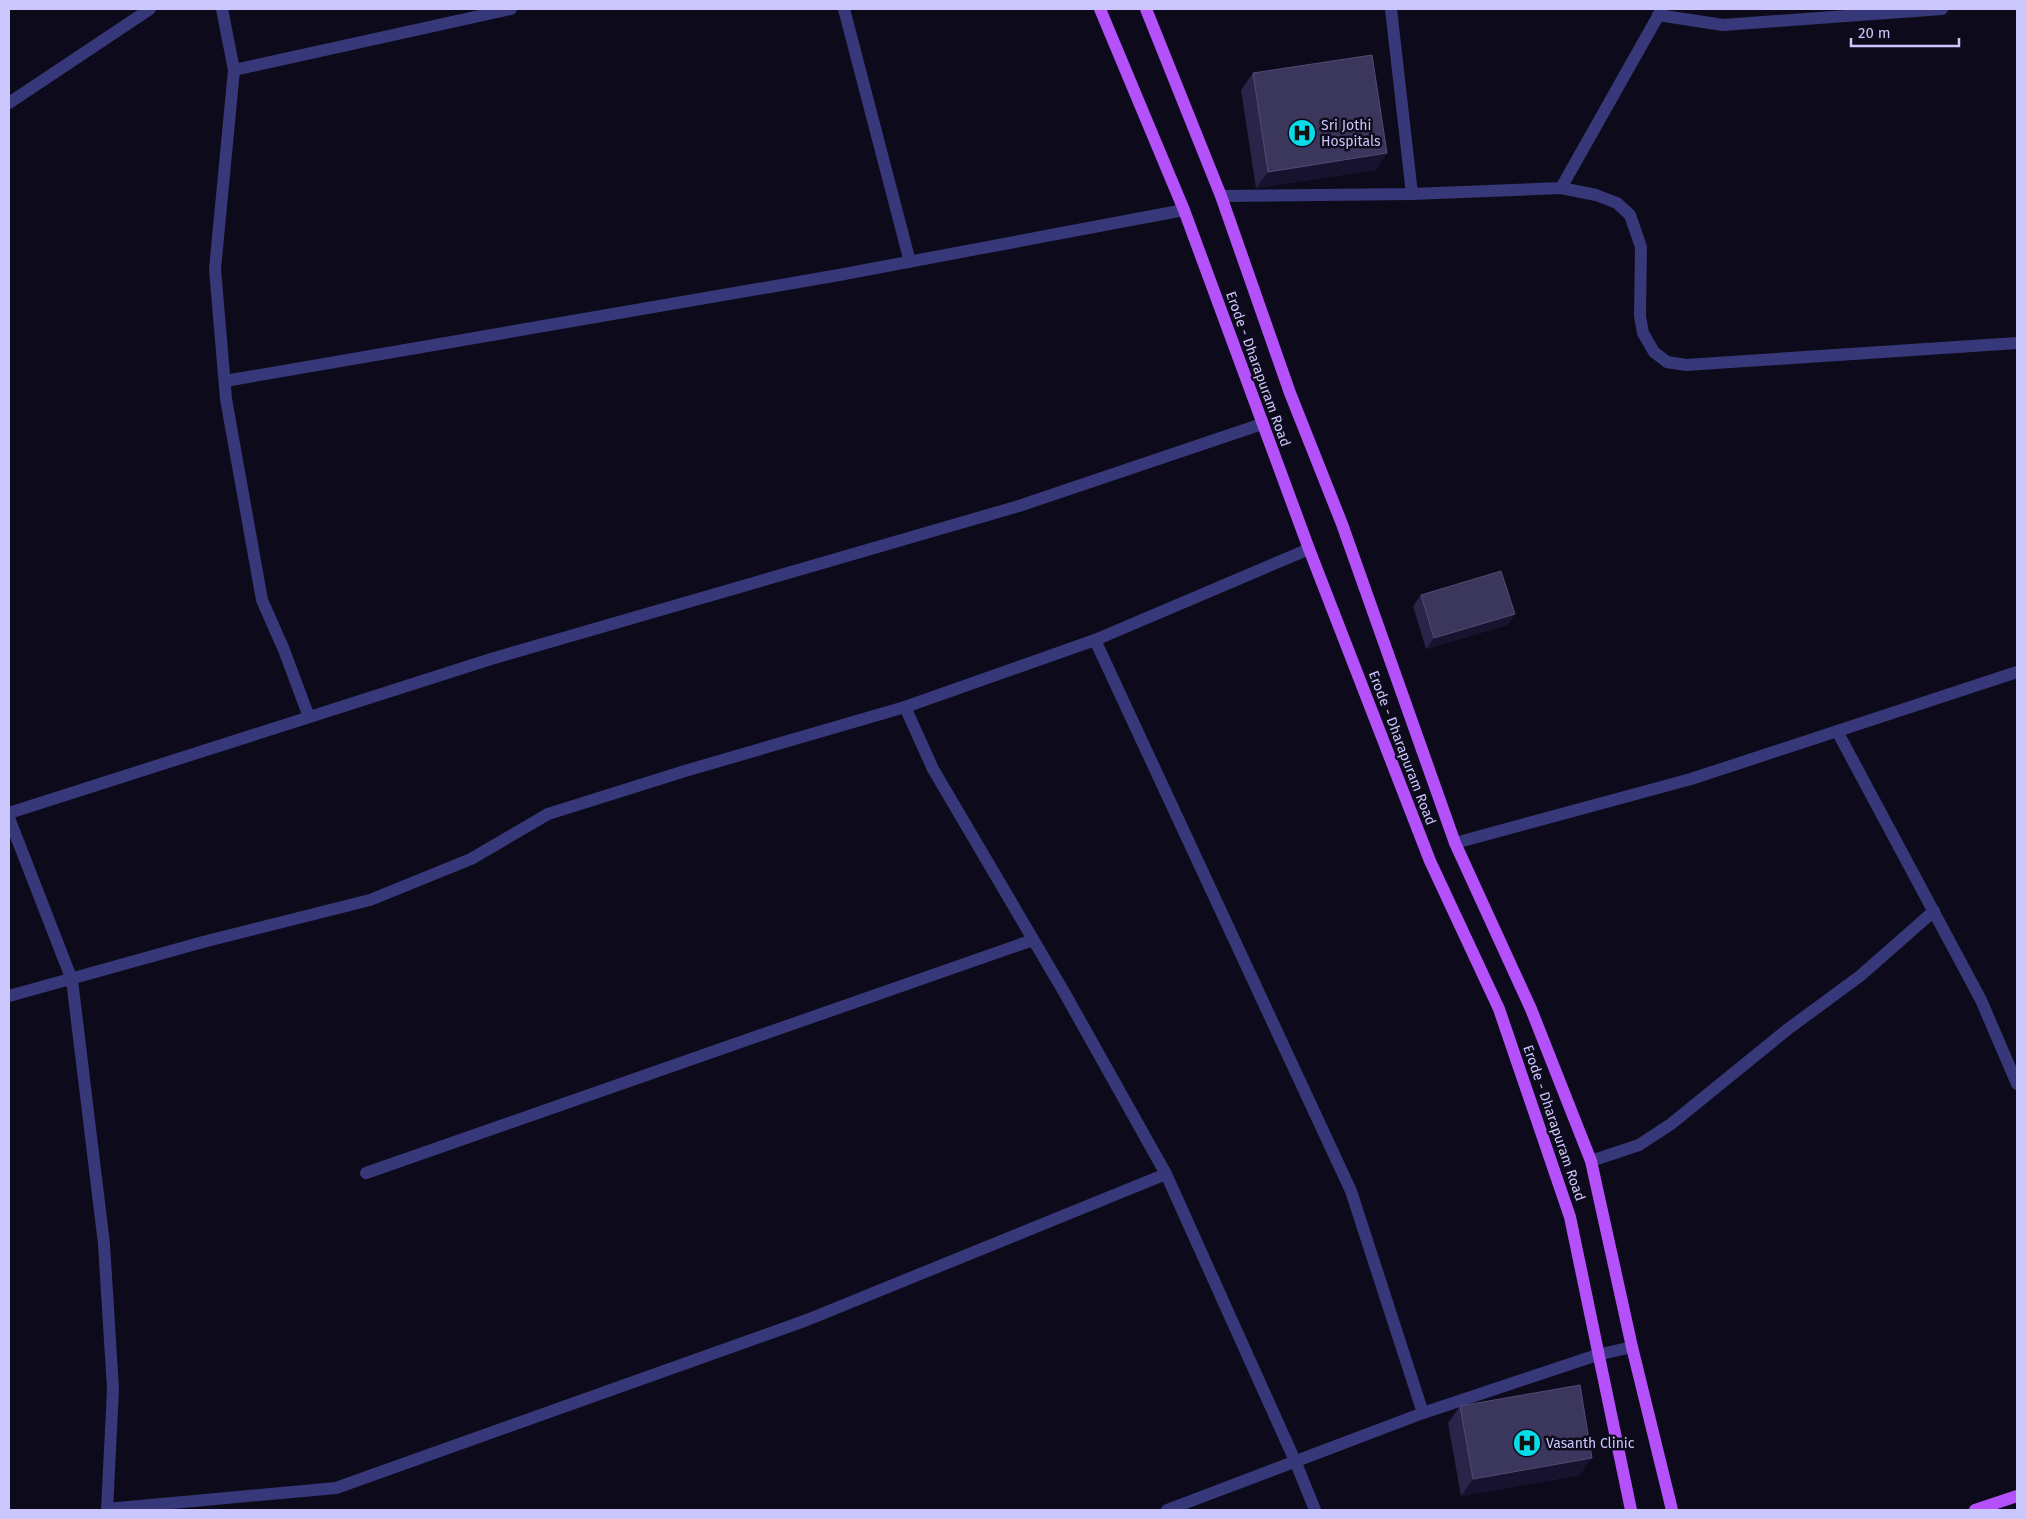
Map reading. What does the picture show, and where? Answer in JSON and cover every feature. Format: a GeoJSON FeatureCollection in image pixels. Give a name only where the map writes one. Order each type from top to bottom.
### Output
{"type":"FeatureCollection","features":[{"type":"Feature","properties":{"kind":"main road","name":"Erode - Dharapuram Road"},"geometry":{"type":"LineString","coordinates":[[1100,9],[1184,210],[1262,424],[1430,861],[1499,1008],[1570,1217],[1597,1356],[1631,1510]]}},
{"type":"Feature","properties":{"kind":"main road","name":"Erode - Dharapuram Road"},"geometry":{"type":"LineString","coordinates":[[1146,9],[1220,196],[1290,392],[1342,524],[1455,843],[1531,1009],[1591,1162],[1632,1346],[1672,1510]]}},
{"type":"Feature","properties":{"kind":"main road"},"geometry":{"type":"LineString","coordinates":[[1975,1510],[2017,1496]]}},
{"type":"Feature","properties":{"kind":"street"},"geometry":{"type":"LineString","coordinates":[[9,103],[150,9]]}},
{"type":"Feature","properties":{"kind":"street"},"geometry":{"type":"LineString","coordinates":[[222,9],[234,70],[215,269],[226,399],[262,600],[284,650],[309,717]]}},
{"type":"Feature","properties":{"kind":"street"},"geometry":{"type":"LineString","coordinates":[[234,70],[511,9]]}},
{"type":"Feature","properties":{"kind":"street"},"geometry":{"type":"LineString","coordinates":[[844,9],[910,262]]}},
{"type":"Feature","properties":{"kind":"street"},"geometry":{"type":"LineString","coordinates":[[1391,9],[1412,194]]}},
{"type":"Feature","properties":{"kind":"street"},"geometry":{"type":"LineString","coordinates":[[1561,188],[1660,12],[1723,25],[1942,9]]}},
{"type":"Feature","properties":{"kind":"street"},"geometry":{"type":"LineString","coordinates":[[1220,196],[1412,194],[1561,188],[1596,195],[1617,203],[1630,215],[1641,247],[1640,316],[1643,333],[1654,352],[1666,362],[1686,365],[2017,343]]}},
{"type":"Feature","properties":{"kind":"street"},"geometry":{"type":"LineString","coordinates":[[225,381],[910,262],[1184,210]]}},
{"type":"Feature","properties":{"kind":"street"},"geometry":{"type":"LineString","coordinates":[[9,813],[491,658],[1019,506],[1262,424]]}},
{"type":"Feature","properties":{"kind":"street"},"geometry":{"type":"LineString","coordinates":[[9,996],[203,942],[370,900],[471,859],[548,814],[684,771],[906,707],[1095,640],[1309,548]]}},
{"type":"Feature","properties":{"kind":"street"},"geometry":{"type":"LineString","coordinates":[[1095,640],[1351,1191],[1423,1413]]}},
{"type":"Feature","properties":{"kind":"street"},"geometry":{"type":"LineString","coordinates":[[1455,843],[1691,779],[2017,672]]}},
{"type":"Feature","properties":{"kind":"street"},"geometry":{"type":"LineString","coordinates":[[906,707],[933,769],[1064,992],[1166,1174],[1296,1463],[1315,1510]]}},
{"type":"Feature","properties":{"kind":"street"},"geometry":{"type":"LineString","coordinates":[[1837,731],[1981,1000],[2017,1084]]}},
{"type":"Feature","properties":{"kind":"street"},"geometry":{"type":"LineString","coordinates":[[9,818],[72,980],[104,1244],[113,1389],[107,1510],[336,1488],[807,1320],[1166,1174]]}},
{"type":"Feature","properties":{"kind":"street"},"geometry":{"type":"LineString","coordinates":[[1591,1162],[1639,1145],[1671,1124],[1788,1029],[1860,976],[1934,911]]}},
{"type":"Feature","properties":{"kind":"street"},"geometry":{"type":"LineString","coordinates":[[366,1173],[1033,940]]}},
{"type":"Feature","properties":{"kind":"street"},"geometry":{"type":"LineString","coordinates":[[1167,1510],[1296,1463],[1423,1413],[1632,1346]]}},
{"type":"Feature","properties":{"kind":"building"},"geometry":{"type":"Polygon","coordinates":[[[1372,55],[1387,153],[1268,172],[1253,73],[1372,55]]]}},
{"type":"Feature","properties":{"kind":"building"},"geometry":{"type":"Polygon","coordinates":[[[1501,571],[1515,614],[1434,638],[1421,595],[1501,571]]]}},
{"type":"Feature","properties":{"kind":"building"},"geometry":{"type":"Polygon","coordinates":[[[1580,1385],[1592,1458],[1473,1479],[1460,1406],[1580,1385]]]}},
{"type":"Feature","properties":{"kind":"place","name":"Sri Jothi Hospitals"},"geometry":{"type":"Point","coordinates":[1302,133]}},
{"type":"Feature","properties":{"kind":"place","name":"Vasanth Clinic"},"geometry":{"type":"Point","coordinates":[1527,1443]}}]}
